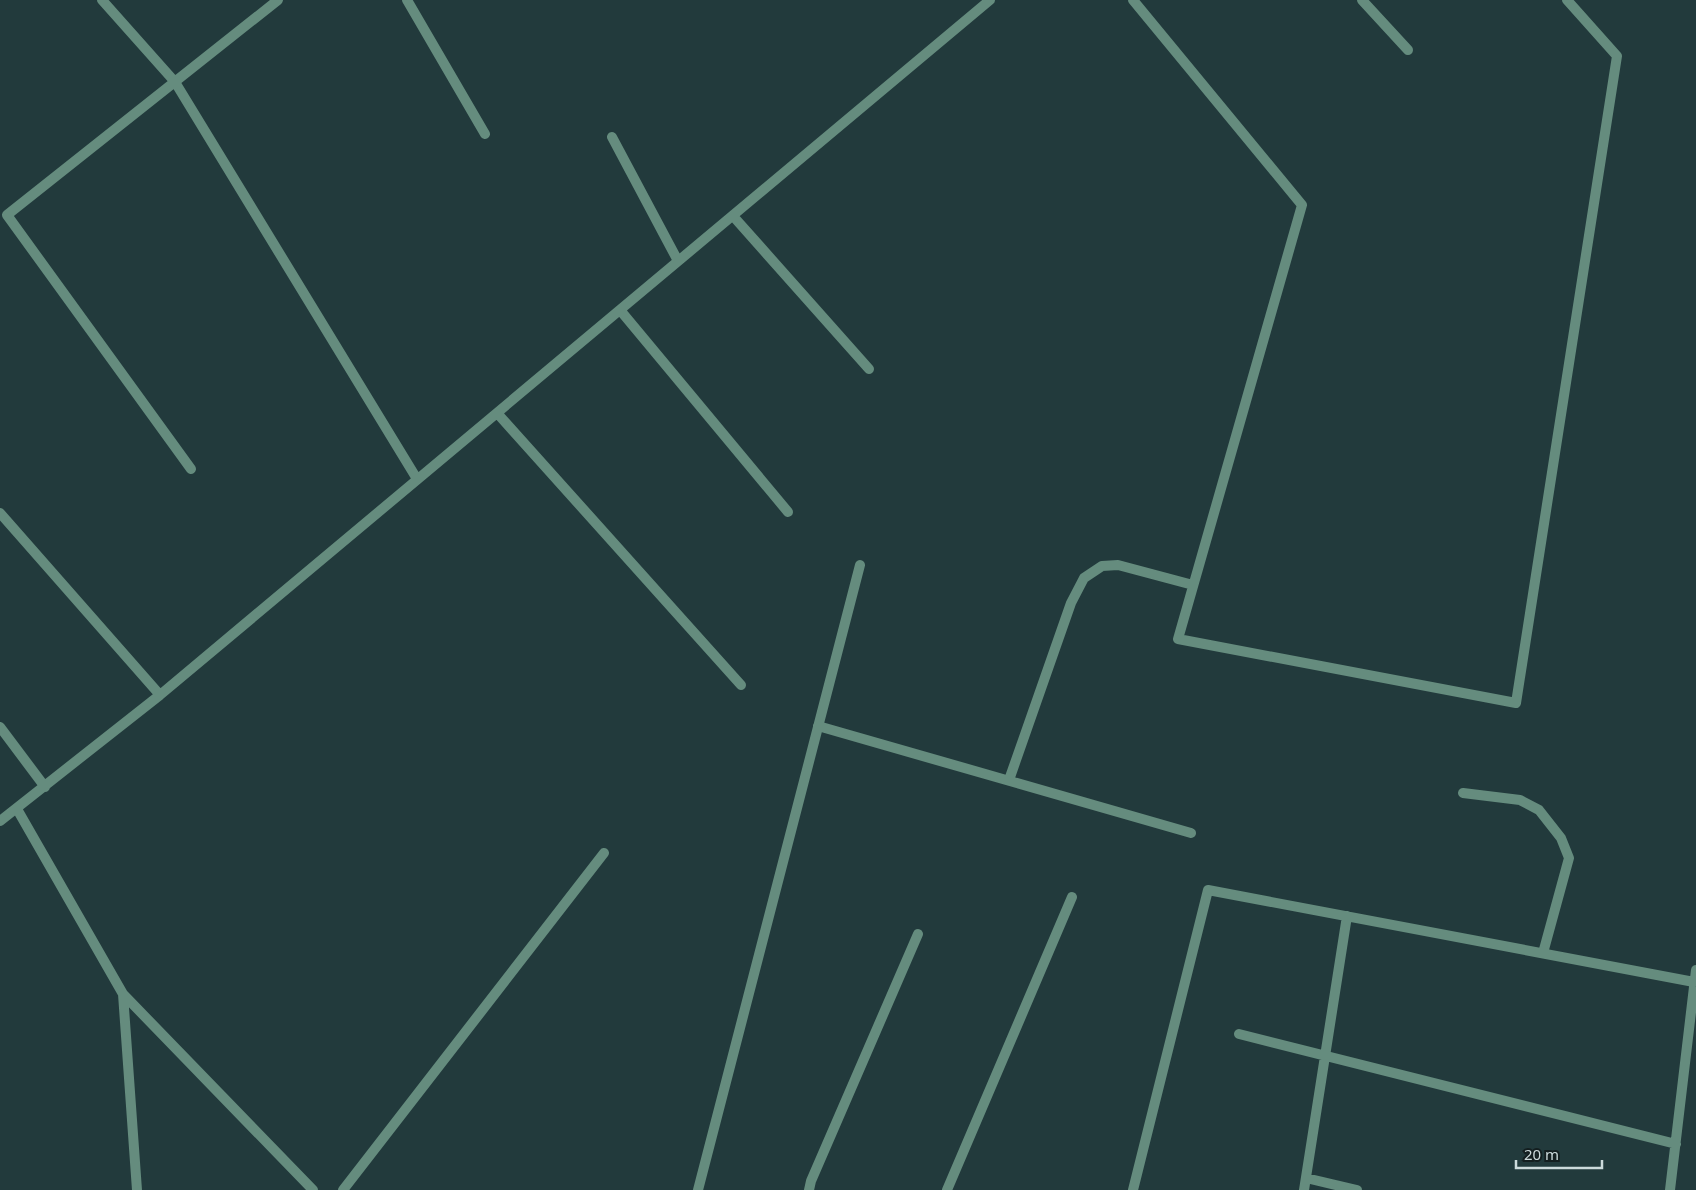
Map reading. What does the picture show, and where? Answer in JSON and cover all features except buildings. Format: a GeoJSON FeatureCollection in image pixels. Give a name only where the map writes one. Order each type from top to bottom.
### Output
{"type":"FeatureCollection","features":[{"type":"Feature","properties":{"kind":"street"},"geometry":{"type":"LineString","coordinates":[[102,0],[175,82],[417,479]]}},
{"type":"Feature","properties":{"kind":"street"},"geometry":{"type":"LineString","coordinates":[[191,469],[7,215],[278,0]]}},
{"type":"Feature","properties":{"kind":"street"},"geometry":{"type":"LineString","coordinates":[[407,0],[485,134]]}},
{"type":"Feature","properties":{"kind":"street"},"geometry":{"type":"LineString","coordinates":[[0,820],[17,809],[160,695],[990,0]]}},
{"type":"Feature","properties":{"kind":"street"},"geometry":{"type":"LineString","coordinates":[[1133,0],[1302,205],[1178,639],[1516,704],[1617,56],[1567,0]]}},
{"type":"Feature","properties":{"kind":"street"},"geometry":{"type":"LineString","coordinates":[[1362,0],[1408,50]]}},
{"type":"Feature","properties":{"kind":"street"},"geometry":{"type":"LineString","coordinates":[[612,138],[678,261]]}},
{"type":"Feature","properties":{"kind":"street"},"geometry":{"type":"LineString","coordinates":[[732,216],[869,369]]}},
{"type":"Feature","properties":{"kind":"street"},"geometry":{"type":"LineString","coordinates":[[620,310],[788,512]]}},
{"type":"Feature","properties":{"kind":"street"},"geometry":{"type":"LineString","coordinates":[[497,413],[741,685]]}},
{"type":"Feature","properties":{"kind":"street"},"geometry":{"type":"LineString","coordinates":[[0,513],[160,695]]}},
{"type":"Feature","properties":{"kind":"street"},"geometry":{"type":"LineString","coordinates":[[698,1190],[860,565]]}},
{"type":"Feature","properties":{"kind":"street"},"geometry":{"type":"LineString","coordinates":[[1009,780],[1071,603],[1084,578],[1102,566],[1118,565],[1194,585]]}},
{"type":"Feature","properties":{"kind":"street"},"geometry":{"type":"LineString","coordinates":[[818,726],[1192,833]]}},
{"type":"Feature","properties":{"kind":"street"},"geometry":{"type":"LineString","coordinates":[[0,727],[45,787]]}},
{"type":"Feature","properties":{"kind":"street"},"geometry":{"type":"LineString","coordinates":[[1463,793],[1520,800],[1539,810],[1561,838],[1569,858],[1543,953]]}},
{"type":"Feature","properties":{"kind":"street"},"geometry":{"type":"LineString","coordinates":[[17,809],[123,994],[313,1190]]}},
{"type":"Feature","properties":{"kind":"street"},"geometry":{"type":"LineString","coordinates":[[342,1190],[604,853]]}},
{"type":"Feature","properties":{"kind":"street"},"geometry":{"type":"LineString","coordinates":[[1133,1190],[1208,890],[1694,982]]}},
{"type":"Feature","properties":{"kind":"street"},"geometry":{"type":"LineString","coordinates":[[947,1190],[1072,898]]}},
{"type":"Feature","properties":{"kind":"street"},"geometry":{"type":"LineString","coordinates":[[1304,1190],[1347,916]]}},
{"type":"Feature","properties":{"kind":"street"},"geometry":{"type":"LineString","coordinates":[[809,1190],[811,1181],[918,934]]}},
{"type":"Feature","properties":{"kind":"street"},"geometry":{"type":"LineString","coordinates":[[1670,1190],[1696,970]]}},
{"type":"Feature","properties":{"kind":"street"},"geometry":{"type":"LineString","coordinates":[[123,994],[137,1190]]}},
{"type":"Feature","properties":{"kind":"street"},"geometry":{"type":"LineString","coordinates":[[1239,1034],[1676,1144]]}},
{"type":"Feature","properties":{"kind":"street"},"geometry":{"type":"LineString","coordinates":[[1306,1178],[1357,1190]]}}]}
